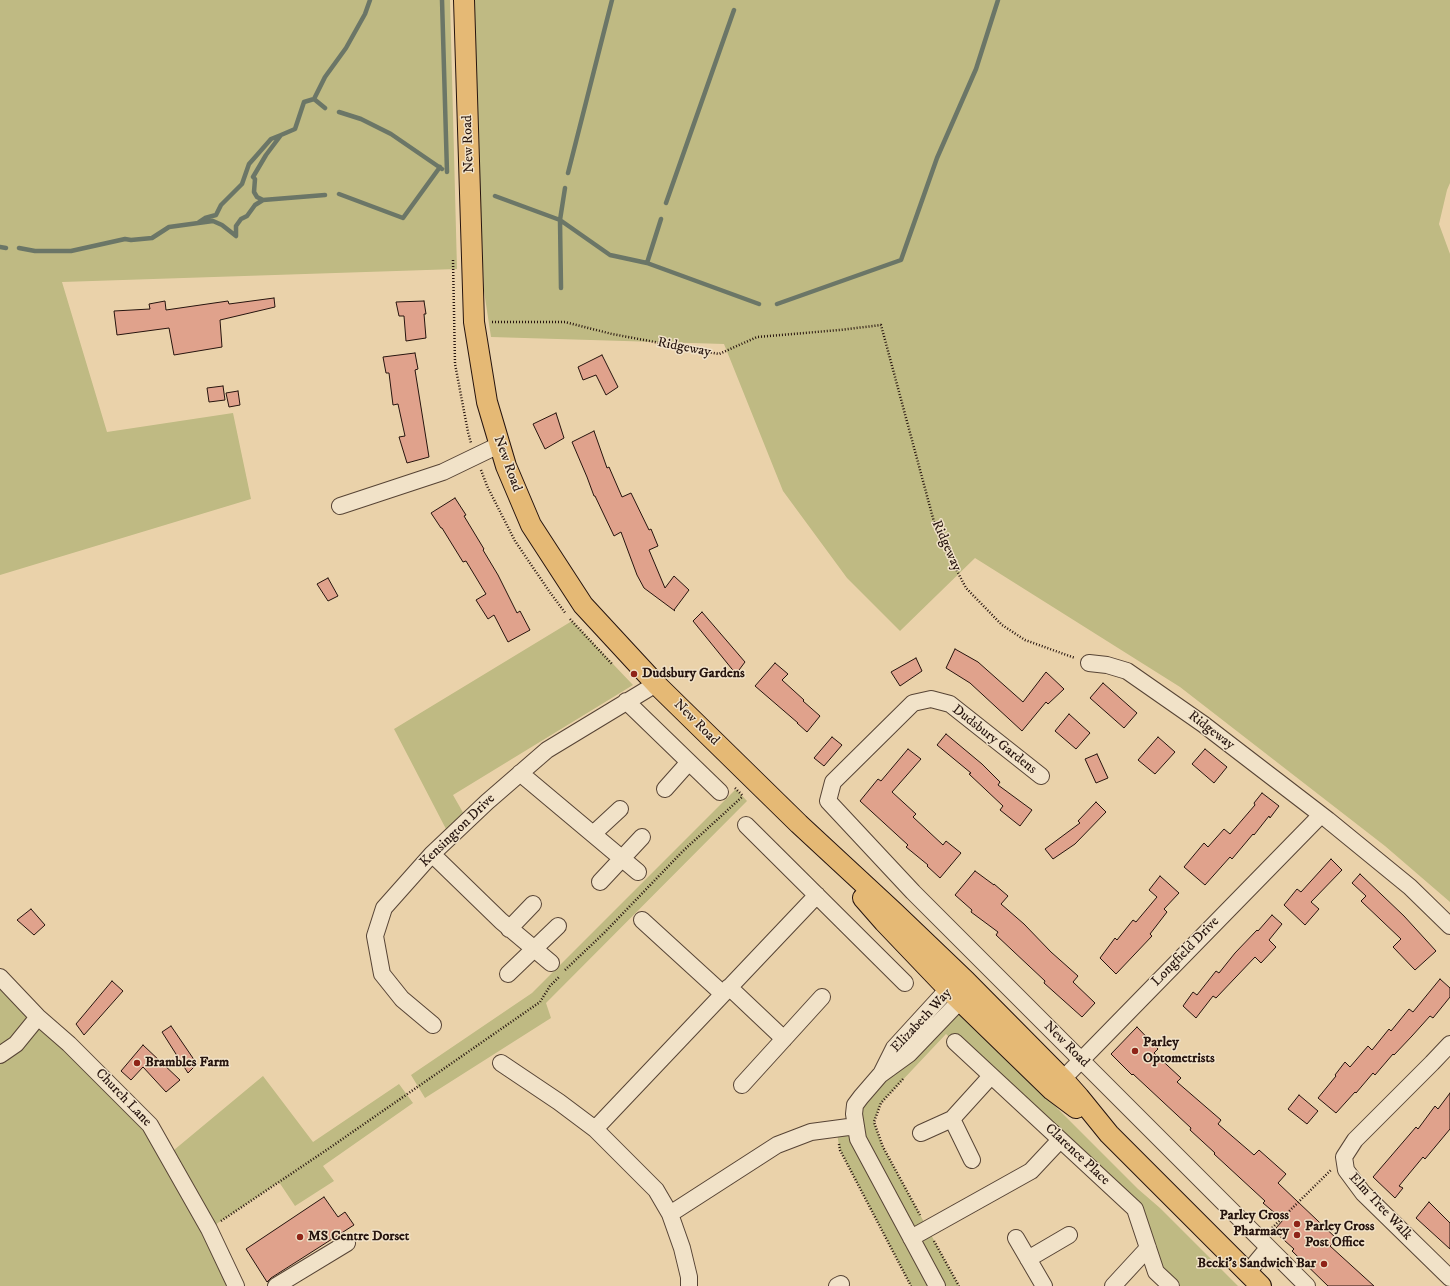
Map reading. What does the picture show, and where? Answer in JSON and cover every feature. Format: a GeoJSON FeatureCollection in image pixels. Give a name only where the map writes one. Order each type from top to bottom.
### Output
{"type":"FeatureCollection","features":[{"type":"Feature","properties":{"kind":"main road","name":"New Road"},"geometry":{"type":"LineString","coordinates":[[464,0],[474,322],[487,402],[499,445],[506,466],[531,525],[584,605],[656,684],[799,824],[884,922],[1058,1085],[1255,1279],[1265,1286]]}},
{"type":"Feature","properties":{"kind":"street"},"geometry":{"type":"LineString","coordinates":[[340,506],[443,472],[499,445]]}},
{"type":"Feature","properties":{"kind":"street","name":"Ridgeway"},"geometry":{"type":"LineString","coordinates":[[1089,663],[1107,665],[1127,671],[1203,724],[1410,886],[1450,926]]}},
{"type":"Feature","properties":{"kind":"street","name":"Kensington Drive"},"geometry":{"type":"LineString","coordinates":[[433,1025],[402,999],[382,974],[375,936],[384,908],[432,854],[487,802],[547,750],[656,684]]}},
{"type":"Feature","properties":{"kind":"street","name":"Dudsbury Gardens"},"geometry":{"type":"LineString","coordinates":[[828,801],[833,782],[913,703],[931,699],[950,704],[1041,776]]}},
{"type":"Feature","properties":{"kind":"street"},"geometry":{"type":"LineString","coordinates":[[626,701],[689,762],[725,788]]}},
{"type":"Feature","properties":{"kind":"street"},"geometry":{"type":"LineString","coordinates":[[665,789],[689,762]]}},
{"type":"Feature","properties":{"kind":"street"},"geometry":{"type":"LineString","coordinates":[[520,773],[638,872]]}},
{"type":"Feature","properties":{"kind":"street","name":"New Road"},"geometry":{"type":"LineString","coordinates":[[828,801],[913,892],[1307,1286]]}},
{"type":"Feature","properties":{"kind":"street"},"geometry":{"type":"LineString","coordinates":[[593,834],[620,809]]}},
{"type":"Feature","properties":{"kind":"street","name":"Longfield Drive"},"geometry":{"type":"LineString","coordinates":[[1058,1085],[1081,1059],[1321,815]]}},
{"type":"Feature","properties":{"kind":"street"},"geometry":{"type":"LineString","coordinates":[[746,824],[905,983]]}},
{"type":"Feature","properties":{"kind":"street"},"geometry":{"type":"LineString","coordinates":[[600,882],[642,838]]}},
{"type":"Feature","properties":{"kind":"street"},"geometry":{"type":"LineString","coordinates":[[432,854],[510,929],[551,963]]}},
{"type":"Feature","properties":{"kind":"street"},"geometry":{"type":"LineString","coordinates":[[595,1129],[817,895]]}},
{"type":"Feature","properties":{"kind":"street"},"geometry":{"type":"LineString","coordinates":[[510,929],[533,904]]}},
{"type":"Feature","properties":{"kind":"street"},"geometry":{"type":"LineString","coordinates":[[642,920],[784,1039]]}},
{"type":"Feature","properties":{"kind":"street"},"geometry":{"type":"LineString","coordinates":[[508,974],[558,926]]}},
{"type":"Feature","properties":{"kind":"street","name":"Church Lane"},"geometry":{"type":"LineString","coordinates":[[0,977],[38,1017],[69,1044],[150,1125],[209,1229],[236,1286]]}},
{"type":"Feature","properties":{"kind":"street","name":"Elizabeth Way"},"geometry":{"type":"LineString","coordinates":[[937,1286],[858,1139],[854,1114],[855,1105],[880,1075],[909,1054],[958,990]]}},
{"type":"Feature","properties":{"kind":"street"},"geometry":{"type":"LineString","coordinates":[[742,1085],[822,997]]}},
{"type":"Feature","properties":{"kind":"street"},"geometry":{"type":"LineString","coordinates":[[0,1055],[16,1044],[38,1017]]}},
{"type":"Feature","properties":{"kind":"street","name":"Clarence Place"},"geometry":{"type":"LineString","coordinates":[[955,1042],[1135,1208],[1156,1272],[1171,1286]]}},
{"type":"Feature","properties":{"kind":"street","name":"Elm Tree Walk"},"geometry":{"type":"LineString","coordinates":[[1450,1044],[1355,1140],[1344,1157],[1346,1170],[1363,1193],[1450,1278]]}},
{"type":"Feature","properties":{"kind":"street"},"geometry":{"type":"LineString","coordinates":[[500,1063],[559,1102],[595,1129],[656,1190],[670,1214],[682,1248],[689,1277],[689,1286]]}},
{"type":"Feature","properties":{"kind":"street"},"geometry":{"type":"LineString","coordinates":[[921,1133],[952,1119],[991,1076]]}},
{"type":"Feature","properties":{"kind":"street"},"geometry":{"type":"LineString","coordinates":[[952,1119],[972,1160]]}},
{"type":"Feature","properties":{"kind":"street"},"geometry":{"type":"LineString","coordinates":[[670,1214],[777,1145],[811,1132],[856,1126]]}},
{"type":"Feature","properties":{"kind":"street"},"geometry":{"type":"LineString","coordinates":[[911,1238],[1031,1171],[1060,1140]]}},
{"type":"Feature","properties":{"kind":"street"},"geometry":{"type":"LineString","coordinates":[[1028,1259],[1069,1235]]}},
{"type":"Feature","properties":{"kind":"street"},"geometry":{"type":"LineString","coordinates":[[1016,1238],[1044,1286]]}},
{"type":"Feature","properties":{"kind":"street"},"geometry":{"type":"LineString","coordinates":[[276,1286],[347,1243]]}},
{"type":"Feature","properties":{"kind":"street"},"geometry":{"type":"LineString","coordinates":[[1255,1279],[1266,1245]]}},
{"type":"Feature","properties":{"kind":"street"},"geometry":{"type":"LineString","coordinates":[[1113,1286],[1148,1248]]}},
{"type":"Feature","properties":{"kind":"path"},"geometry":{"type":"LineString","coordinates":[[453,259],[452,273],[455,364],[468,432],[487,486],[515,541],[549,591],[572,621],[617,669]]}},
{"type":"Feature","properties":{"kind":"path","name":"Ridgeway"},"geometry":{"type":"LineString","coordinates":[[474,322],[565,322],[612,334],[719,354],[757,337],[881,325],[937,533],[966,588],[1002,626],[1025,640],[1089,663]]}},
{"type":"Feature","properties":{"kind":"path"},"geometry":{"type":"LineString","coordinates":[[209,1229],[328,1150],[540,1002],[550,986],[604,933],[683,851],[743,796],[725,788]]}},
{"type":"Feature","properties":{"kind":"path"},"geometry":{"type":"LineString","coordinates":[[836,1128],[840,1150],[911,1286]]}},
{"type":"Feature","properties":{"kind":"path"},"geometry":{"type":"LineString","coordinates":[[1266,1245],[1268,1233],[1272,1228],[1344,1157]]}},
{"type":"Feature","properties":{"kind":"shaded area"},"geometry":{"type":"Polygon","coordinates":[[[0,0],[450,0],[457,269],[62,282],[107,432],[233,413],[251,499],[0,575],[0,0]]]}},
{"type":"Feature","properties":{"kind":"shaded area"},"geometry":{"type":"Polygon","coordinates":[[[473,0],[1450,0],[1450,183],[1439,224],[1450,254],[1450,902],[1385,846],[1180,687],[975,558],[900,631],[847,578],[783,491],[724,344],[491,337],[484,291],[473,0]]]}},
{"type":"Feature","properties":{"kind":"shaded area"},"geometry":{"type":"Polygon","coordinates":[[[572,621],[633,685],[453,795],[465,816],[446,829],[394,729],[572,621]]]}},
{"type":"Feature","properties":{"kind":"shaded area"},"geometry":{"type":"Polygon","coordinates":[[[736,789],[747,801],[546,1003],[551,1018],[425,1098],[411,1075],[532,993],[736,789]]]}},
{"type":"Feature","properties":{"kind":"shaded area"},"geometry":{"type":"Polygon","coordinates":[[[0,977],[168,1155],[263,1076],[313,1142],[399,1084],[413,1103],[323,1166],[334,1181],[295,1206],[279,1182],[209,1229],[236,1286],[0,1286],[0,977]]]}},
{"type":"Feature","properties":{"kind":"shaded area"},"geometry":{"type":"Polygon","coordinates":[[[955,1006],[1138,1189],[1160,1208],[1238,1286],[1171,1286],[1135,1209],[946,1034],[881,1103],[874,1122],[883,1147],[959,1286],[911,1286],[840,1150],[836,1129],[854,1114],[955,1006]]]}},
{"type":"Feature","properties":{"kind":"building"},"geometry":{"type":"Polygon","coordinates":[[[274,298],[275,307],[220,320],[222,347],[174,355],[169,328],[117,335],[114,311],[150,309],[149,304],[165,301],[166,310],[228,301],[229,304],[274,298]]]}},
{"type":"Feature","properties":{"kind":"building"},"geometry":{"type":"Polygon","coordinates":[[[424,301],[426,314],[424,314],[426,338],[406,341],[404,316],[399,316],[396,302],[424,301]]]}},
{"type":"Feature","properties":{"kind":"building"},"geometry":{"type":"Polygon","coordinates":[[[415,353],[418,369],[415,370],[429,457],[407,463],[399,437],[405,436],[398,404],[393,405],[389,373],[386,373],[383,357],[415,353]]]}},
{"type":"Feature","properties":{"kind":"building"},"geometry":{"type":"Polygon","coordinates":[[[602,355],[618,387],[606,395],[596,375],[583,380],[578,367],[602,355]]]}},
{"type":"Feature","properties":{"kind":"building"},"geometry":{"type":"Polygon","coordinates":[[[223,386],[225,400],[209,402],[207,388],[223,386]]]}},
{"type":"Feature","properties":{"kind":"building"},"geometry":{"type":"Polygon","coordinates":[[[238,391],[240,405],[229,407],[226,393],[238,391]]]}},
{"type":"Feature","properties":{"kind":"building"},"geometry":{"type":"Polygon","coordinates":[[[556,413],[564,438],[545,449],[533,424],[556,413]]]}},
{"type":"Feature","properties":{"kind":"building"},"geometry":{"type":"Polygon","coordinates":[[[594,431],[607,468],[609,467],[622,497],[631,493],[649,530],[651,529],[658,546],[649,550],[665,588],[674,576],[689,590],[674,610],[675,611],[644,588],[637,575],[621,532],[614,536],[594,496],[572,442],[594,431]]]}},
{"type":"Feature","properties":{"kind":"building"},"geometry":{"type":"Polygon","coordinates":[[[455,498],[466,515],[464,516],[484,549],[483,550],[498,575],[517,613],[520,611],[530,630],[508,642],[494,615],[488,619],[476,600],[486,594],[466,561],[463,562],[431,513],[455,498]]]}},
{"type":"Feature","properties":{"kind":"building"},"geometry":{"type":"Polygon","coordinates":[[[328,578],[338,596],[328,601],[317,584],[328,578]]]}},
{"type":"Feature","properties":{"kind":"building"},"geometry":{"type":"Polygon","coordinates":[[[702,612],[745,662],[736,674],[693,621],[702,612]]]}},
{"type":"Feature","properties":{"kind":"building"},"geometry":{"type":"Polygon","coordinates":[[[955,649],[978,662],[1023,702],[1046,672],[1064,689],[1048,704],[1046,702],[1022,731],[970,683],[946,668],[955,649]]]}},
{"type":"Feature","properties":{"kind":"building"},"geometry":{"type":"Polygon","coordinates":[[[916,658],[922,671],[900,686],[891,672],[916,658]]]}},
{"type":"Feature","properties":{"kind":"building"},"geometry":{"type":"Polygon","coordinates":[[[775,663],[788,674],[782,680],[820,716],[807,732],[755,686],[775,663]]]}},
{"type":"Feature","properties":{"kind":"building"},"geometry":{"type":"Polygon","coordinates":[[[1103,683],[1137,713],[1124,728],[1090,698],[1103,683]]]}},
{"type":"Feature","properties":{"kind":"building"},"geometry":{"type":"Polygon","coordinates":[[[1069,714],[1090,733],[1076,749],[1055,731],[1069,714]]]}},
{"type":"Feature","properties":{"kind":"building"},"geometry":{"type":"Polygon","coordinates":[[[946,734],[982,764],[1000,782],[998,785],[1032,810],[1020,826],[1000,810],[1003,806],[969,774],[971,773],[937,745],[946,734]]]}},
{"type":"Feature","properties":{"kind":"building"},"geometry":{"type":"Polygon","coordinates":[[[832,737],[842,745],[824,766],[814,758],[832,737]]]}},
{"type":"Feature","properties":{"kind":"building"},"geometry":{"type":"Polygon","coordinates":[[[1158,737],[1175,752],[1155,774],[1138,760],[1158,737]]]}},
{"type":"Feature","properties":{"kind":"building"},"geometry":{"type":"Polygon","coordinates":[[[908,749],[921,759],[892,792],[916,814],[913,817],[943,845],[946,841],[961,853],[940,878],[927,866],[928,865],[906,847],[908,845],[860,801],[878,779],[881,781],[908,749]]]}},
{"type":"Feature","properties":{"kind":"building"},"geometry":{"type":"Polygon","coordinates":[[[1205,749],[1227,767],[1214,783],[1192,764],[1205,749]]]}},
{"type":"Feature","properties":{"kind":"building"},"geometry":{"type":"Polygon","coordinates":[[[1097,754],[1108,778],[1096,783],[1085,759],[1097,754]]]}},
{"type":"Feature","properties":{"kind":"building"},"geometry":{"type":"Polygon","coordinates":[[[1262,793],[1279,806],[1270,818],[1269,816],[1232,859],[1230,857],[1205,885],[1184,867],[1204,843],[1208,847],[1224,829],[1230,834],[1255,805],[1254,803],[1262,793]]]}},
{"type":"Feature","properties":{"kind":"building"},"geometry":{"type":"Polygon","coordinates":[[[1096,802],[1106,812],[1075,844],[1053,859],[1045,849],[1080,823],[1078,821],[1096,802]]]}},
{"type":"Feature","properties":{"kind":"building"},"geometry":{"type":"Polygon","coordinates":[[[1331,859],[1342,870],[1311,902],[1319,909],[1305,925],[1284,905],[1297,889],[1301,892],[1331,859]]]}},
{"type":"Feature","properties":{"kind":"building"},"geometry":{"type":"Polygon","coordinates":[[[975,871],[1008,896],[1001,904],[1078,976],[1073,982],[1095,1003],[1082,1017],[1044,983],[1045,981],[996,935],[998,932],[971,912],[972,910],[955,895],[975,871]]]}},
{"type":"Feature","properties":{"kind":"building"},"geometry":{"type":"Polygon","coordinates":[[[1360,874],[1404,916],[1436,951],[1415,970],[1393,947],[1401,939],[1361,901],[1366,896],[1352,883],[1360,874]]]}},
{"type":"Feature","properties":{"kind":"building"},"geometry":{"type":"Polygon","coordinates":[[[1160,876],[1179,893],[1164,909],[1167,912],[1150,934],[1152,936],[1116,974],[1100,958],[1115,938],[1117,940],[1133,920],[1136,922],[1157,897],[1149,890],[1160,876]]]}},
{"type":"Feature","properties":{"kind":"building"},"geometry":{"type":"Polygon","coordinates":[[[31,909],[45,925],[34,935],[17,920],[31,909]]]}},
{"type":"Feature","properties":{"kind":"building"},"geometry":{"type":"Polygon","coordinates":[[[1272,915],[1282,924],[1269,940],[1276,947],[1261,963],[1255,957],[1216,998],[1213,996],[1196,1018],[1183,1006],[1193,992],[1197,995],[1216,971],[1219,973],[1235,953],[1272,915]]]}},
{"type":"Feature","properties":{"kind":"building"},"geometry":{"type":"Polygon","coordinates":[[[1440,979],[1450,988],[1450,997],[1433,1018],[1430,1016],[1375,1075],[1373,1073],[1336,1113],[1318,1098],[1336,1076],[1335,1075],[1345,1062],[1350,1067],[1368,1046],[1372,1050],[1389,1029],[1391,1031],[1409,1009],[1413,1012],[1440,979]]]}},
{"type":"Feature","properties":{"kind":"building"},"geometry":{"type":"Polygon","coordinates":[[[112,981],[123,991],[84,1035],[76,1024],[112,981]]]}},
{"type":"Feature","properties":{"kind":"building"},"geometry":{"type":"Polygon","coordinates":[[[171,1026],[197,1064],[188,1073],[162,1032],[171,1026]]]}},
{"type":"Feature","properties":{"kind":"building"},"geometry":{"type":"Polygon","coordinates":[[[1137,1027],[1158,1049],[1154,1053],[1181,1078],[1177,1082],[1221,1120],[1218,1124],[1254,1155],[1259,1150],[1286,1174],[1278,1183],[1337,1239],[1330,1246],[1374,1286],[1328,1286],[1292,1251],[1294,1249],[1275,1232],[1278,1229],[1276,1228],[1283,1220],[1263,1203],[1265,1201],[1190,1130],[1191,1128],[1111,1054],[1137,1027]]]}},
{"type":"Feature","properties":{"kind":"building"},"geometry":{"type":"Polygon","coordinates":[[[143,1045],[180,1080],[166,1092],[143,1067],[131,1080],[121,1071],[143,1045]]]}},
{"type":"Feature","properties":{"kind":"building"},"geometry":{"type":"Polygon","coordinates":[[[1450,1093],[1450,1129],[1425,1159],[1423,1157],[1399,1186],[1403,1188],[1395,1198],[1373,1177],[1416,1127],[1418,1129],[1435,1106],[1438,1109],[1450,1093]]]}},
{"type":"Feature","properties":{"kind":"building"},"geometry":{"type":"Polygon","coordinates":[[[1299,1095],[1318,1111],[1307,1124],[1288,1109],[1299,1095]]]}},
{"type":"Feature","properties":{"kind":"building","name":"MS Centre Dorset"},"geometry":{"type":"Polygon","coordinates":[[[324,1197],[338,1217],[345,1212],[354,1225],[267,1282],[246,1249],[324,1197]]]}},
{"type":"Feature","properties":{"kind":"building"},"geometry":{"type":"Polygon","coordinates":[[[1429,1202],[1450,1223],[1450,1249],[1416,1218],[1429,1202]]]}},
{"type":"Feature","properties":{"kind":"waterway"},"geometry":{"type":"LineString","coordinates":[[325,108],[314,99],[325,77],[346,48],[365,14],[370,0]]}},
{"type":"Feature","properties":{"kind":"waterway"},"geometry":{"type":"LineString","coordinates":[[442,0],[447,172]]}},
{"type":"Feature","properties":{"kind":"waterway"},"geometry":{"type":"LineString","coordinates":[[568,173],[612,0]]}},
{"type":"Feature","properties":{"kind":"waterway"},"geometry":{"type":"LineString","coordinates":[[777,304],[901,260],[937,158],[976,69],[998,0]]}},
{"type":"Feature","properties":{"kind":"waterway"},"geometry":{"type":"LineString","coordinates":[[666,203],[734,10]]}},
{"type":"Feature","properties":{"kind":"waterway"},"geometry":{"type":"LineString","coordinates":[[314,99],[304,102],[295,129],[281,135],[266,155],[253,177],[255,179],[254,192],[257,197],[263,200],[325,195]]}},
{"type":"Feature","properties":{"kind":"waterway"},"geometry":{"type":"LineString","coordinates":[[339,112],[361,119],[391,134],[442,169]]}},
{"type":"Feature","properties":{"kind":"waterway"},"geometry":{"type":"LineString","coordinates":[[199,222],[205,218],[216,215],[221,205],[242,184],[249,164],[271,139],[281,135]]}},
{"type":"Feature","properties":{"kind":"waterway"},"geometry":{"type":"LineString","coordinates":[[339,194],[403,218],[440,167]]}},
{"type":"Feature","properties":{"kind":"waterway"},"geometry":{"type":"LineString","coordinates":[[561,288],[560,220],[565,188]]}},
{"type":"Feature","properties":{"kind":"waterway"},"geometry":{"type":"LineString","coordinates":[[495,196],[560,220],[610,255],[647,263],[759,304]]}},
{"type":"Feature","properties":{"kind":"waterway"},"geometry":{"type":"LineString","coordinates":[[19,248],[35,251],[71,251],[125,239],[131,240],[152,238],[169,227],[213,221],[222,225],[236,236],[236,226],[241,219],[247,216],[255,205],[263,200]]}},
{"type":"Feature","properties":{"kind":"waterway"},"geometry":{"type":"LineString","coordinates":[[647,263],[661,219]]}},
{"type":"Feature","properties":{"kind":"waterway"},"geometry":{"type":"LineString","coordinates":[[0,247],[6,248]]}},
{"type":"Feature","properties":{"kind":"place","name":"Dudsbury Gardens"},"geometry":{"type":"Point","coordinates":[634,674]}},
{"type":"Feature","properties":{"kind":"place","name":"Parley Optometrists"},"geometry":{"type":"Point","coordinates":[1135,1051]}},
{"type":"Feature","properties":{"kind":"place","name":"Brambles Farm"},"geometry":{"type":"Point","coordinates":[137,1063]}},
{"type":"Feature","properties":{"kind":"place","name":"Parley Cross Pharmacy"},"geometry":{"type":"Point","coordinates":[1297,1224]}},
{"type":"Feature","properties":{"kind":"place","name":"Parley Cross Post Office"},"geometry":{"type":"Point","coordinates":[1297,1235]}},
{"type":"Feature","properties":{"kind":"place","name":"MS Centre Dorset"},"geometry":{"type":"Point","coordinates":[300,1237]}},
{"type":"Feature","properties":{"kind":"place","name":"Becki's Sandwich Bar"},"geometry":{"type":"Point","coordinates":[1324,1264]}}]}
